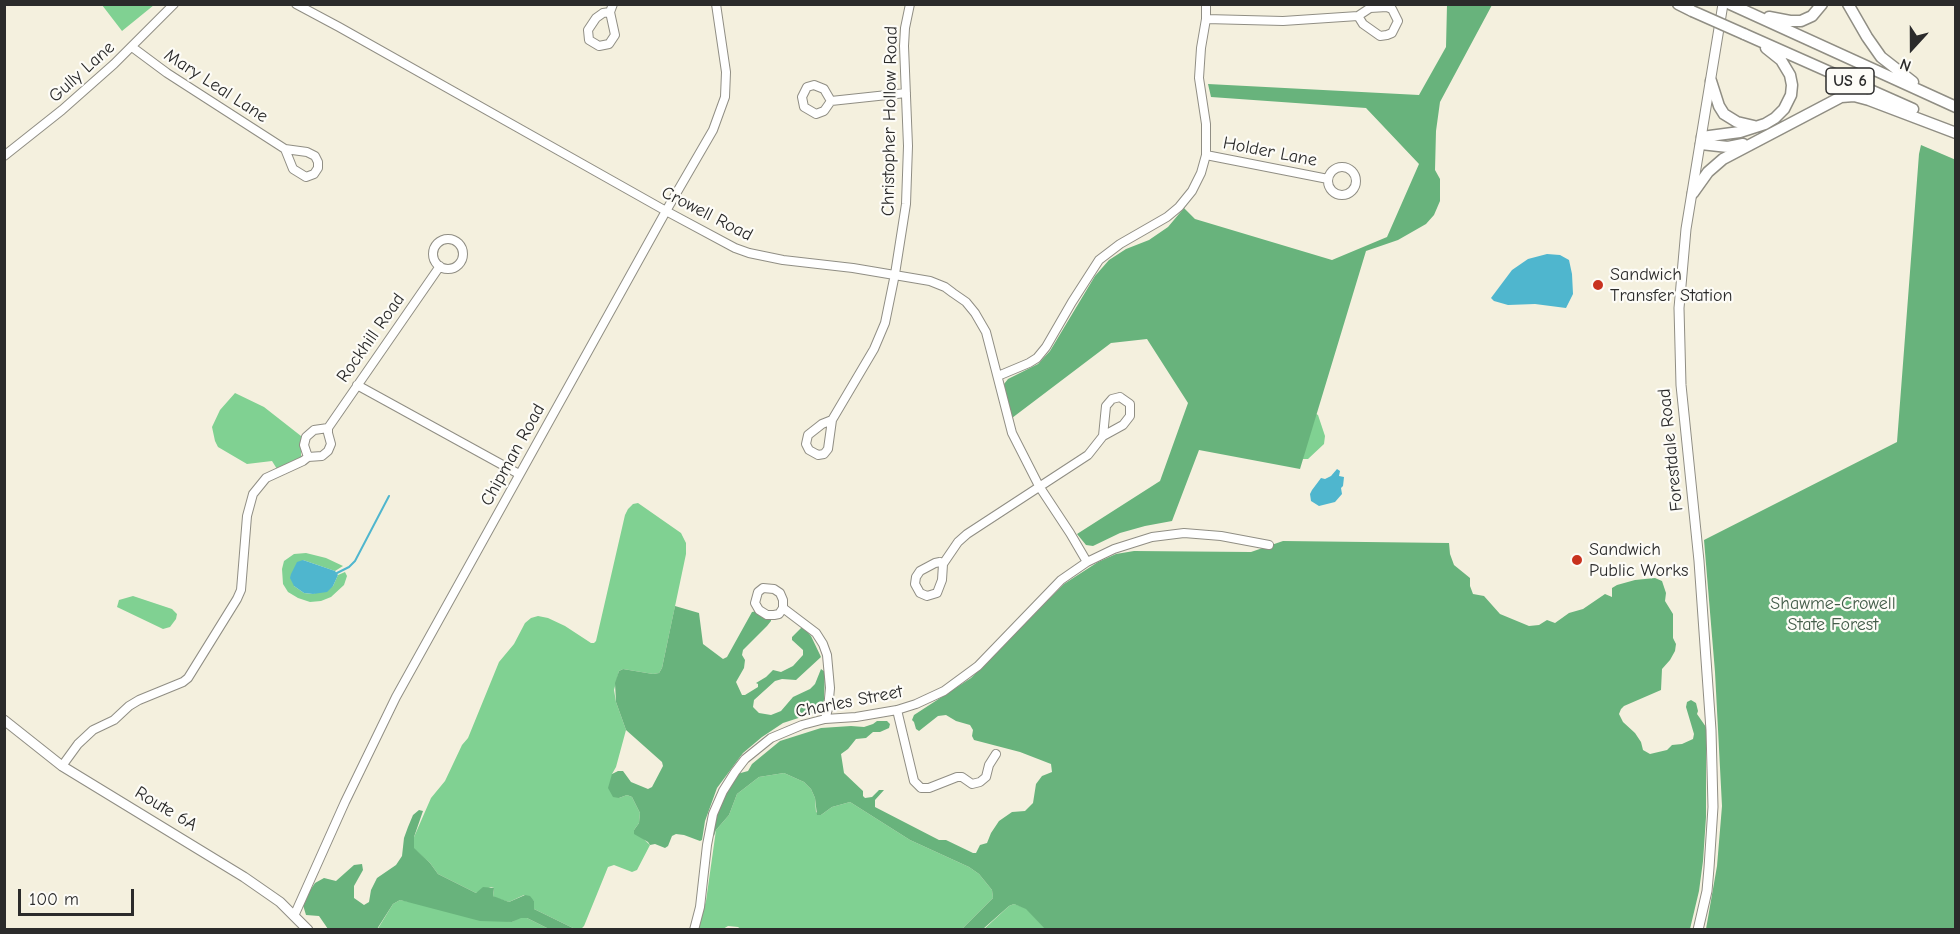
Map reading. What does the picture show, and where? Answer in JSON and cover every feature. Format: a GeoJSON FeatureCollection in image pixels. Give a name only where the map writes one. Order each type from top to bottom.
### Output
{"type":"FeatureCollection","features":[{"type":"Feature","properties":{"kind":"highway","name":"US 6"},"geometry":{"type":"LineString","coordinates":[[1678,4],[1956,130]]}},
{"type":"Feature","properties":{"kind":"highway","name":"US 6"},"geometry":{"type":"LineString","coordinates":[[1730,4],[1956,107]]}},
{"type":"Feature","properties":{"kind":"highway"},"geometry":{"type":"LineString","coordinates":[[1747,12],[1796,22],[1812,16],[1822,4]]}},
{"type":"Feature","properties":{"kind":"highway"},"geometry":{"type":"LineString","coordinates":[[1848,4],[1881,57],[1898,72],[1938,99]]}},
{"type":"Feature","properties":{"kind":"highway"},"geometry":{"type":"LineString","coordinates":[[1702,141],[1771,122],[1784,109],[1791,95],[1791,79],[1781,60],[1744,34]]}},
{"type":"Feature","properties":{"kind":"highway"},"geometry":{"type":"LineString","coordinates":[[1711,81],[1719,106],[1728,117],[1743,124],[1760,126]]}},
{"type":"Feature","properties":{"kind":"highway"},"geometry":{"type":"LineString","coordinates":[[1693,193],[1718,163],[1834,100],[1854,96],[1956,130]]}},
{"type":"Feature","properties":{"kind":"highway"},"geometry":{"type":"LineString","coordinates":[[1702,141],[1735,147],[1758,140]]}},
{"type":"Feature","properties":{"kind":"main road","name":"Forestdale Road"},"geometry":{"type":"LineString","coordinates":[[1698,930],[1707,891],[1710,860],[1713,807],[1711,729],[1699,561],[1681,385],[1678,322],[1684,245],[1723,4]]}},
{"type":"Feature","properties":{"kind":"main road","name":"Route 6A"},"geometry":{"type":"LineString","coordinates":[[4,720],[62,766],[244,877],[280,902],[308,930]]}},
{"type":"Feature","properties":{"kind":"street","name":"Gully Lane"},"geometry":{"type":"LineString","coordinates":[[4,156],[62,110],[132,47],[174,4]]}},
{"type":"Feature","properties":{"kind":"street","name":"Crowell Road"},"geometry":{"type":"LineString","coordinates":[[296,4],[735,248],[783,260],[895,274],[930,281],[945,287],[966,302],[986,332],[1012,433],[1038,486],[1087,562]]}},
{"type":"Feature","properties":{"kind":"street","name":"Chipman Road"},"geometry":{"type":"LineString","coordinates":[[294,916],[345,802],[396,698],[713,130],[725,97],[726,72],[716,4]]}},
{"type":"Feature","properties":{"kind":"street","name":"Christopher Hollow Road"},"geometry":{"type":"LineString","coordinates":[[832,420],[880,338],[895,274],[906,204],[908,146],[905,28],[910,4]]}},
{"type":"Feature","properties":{"kind":"street"},"geometry":{"type":"LineString","coordinates":[[998,376],[1037,358],[1047,347],[1072,302],[1100,260],[1120,244],[1158,224],[1179,207],[1192,190],[1201,173],[1206,155],[1206,124],[1200,78],[1206,4]]}},
{"type":"Feature","properties":{"kind":"street"},"geometry":{"type":"LineString","coordinates":[[1206,19],[1283,21],[1358,15],[1370,8],[1387,7],[1392,9],[1398,21],[1392,33],[1380,36],[1363,24],[1358,15]]}},
{"type":"Feature","properties":{"kind":"street"},"geometry":{"type":"LineString","coordinates":[[611,8],[615,35],[609,44],[599,46],[589,40],[588,30],[596,18],[611,8]]}},
{"type":"Feature","properties":{"kind":"street","name":"Mary Leal Lane"},"geometry":{"type":"LineString","coordinates":[[132,47],[167,73],[285,149],[307,152],[315,156],[318,168],[314,174],[306,177],[293,169],[285,149]]}},
{"type":"Feature","properties":{"kind":"street"},"geometry":{"type":"LineString","coordinates":[[831,101],[906,93]]}},
{"type":"Feature","properties":{"kind":"street","name":"Holder Lane"},"geometry":{"type":"LineString","coordinates":[[1206,155],[1328,179]]}},
{"type":"Feature","properties":{"kind":"street","name":"Rockhill Road"},"geometry":{"type":"LineString","coordinates":[[62,766],[78,744],[93,730],[114,720],[139,700],[188,678],[241,590],[246,516],[253,494],[266,478],[308,457],[322,456],[328,452],[331,444],[328,428],[440,266]]}},
{"type":"Feature","properties":{"kind":"street"},"geometry":{"type":"LineString","coordinates":[[357,385],[519,474]]}},
{"type":"Feature","properties":{"kind":"street"},"geometry":{"type":"LineString","coordinates":[[943,564],[935,563],[920,571],[915,584],[920,593],[927,596],[938,594],[943,564],[967,534],[1088,455],[1103,436],[1123,425],[1129,418],[1131,406],[1125,399],[1114,398],[1108,403],[1104,413],[1103,436]]}},
{"type":"Feature","properties":{"kind":"street"},"geometry":{"type":"LineString","coordinates":[[832,420],[828,450],[818,455],[809,450],[806,444],[808,435],[822,424],[832,420]]}},
{"type":"Feature","properties":{"kind":"street","name":"Rockhill Road"},"geometry":{"type":"LineString","coordinates":[[308,457],[304,445],[306,437],[314,430],[328,428]]}},
{"type":"Feature","properties":{"kind":"street","name":"Charles Street"},"geometry":{"type":"LineString","coordinates":[[694,930],[700,907],[713,814],[723,791],[735,772],[745,759],[771,738],[802,725],[825,719],[856,717],[897,710],[944,691],[970,672],[1067,575],[1104,553],[1135,541],[1184,533],[1221,536],[1269,545]]}},
{"type":"Feature","properties":{"kind":"street"},"geometry":{"type":"LineString","coordinates":[[783,608],[816,633],[827,655],[830,688],[825,719]]}},
{"type":"Feature","properties":{"kind":"street"},"geometry":{"type":"LineString","coordinates":[[897,710],[914,781],[921,788],[929,788],[957,777],[962,777],[972,784],[980,782],[986,777],[989,765],[996,754]]}},
{"type":"Feature","properties":{"kind":"green space"},"geometry":{"type":"Polygon","coordinates":[[[102,5],[154,5],[122,31],[102,5]]]}},
{"type":"Feature","properties":{"kind":"green space"},"geometry":{"type":"Polygon","coordinates":[[[1447,5],[1492,5],[1440,102],[1436,131],[1435,170],[1440,179],[1440,201],[1434,215],[1426,224],[1398,240],[1366,251],[1300,469],[1199,450],[1172,521],[1120,533],[1093,546],[1086,545],[1077,534],[1160,481],[1188,403],[1147,339],[1111,343],[1012,418],[1004,384],[1008,379],[1038,364],[1050,351],[1095,276],[1109,260],[1126,249],[1149,240],[1168,227],[1184,208],[1195,219],[1332,260],[1387,237],[1419,164],[1366,108],[1211,97],[1208,84],[1419,95],[1446,47],[1447,5]]]}},
{"type":"Feature","properties":{"kind":"green space","name":"Shawme-Crowell State Forest"},"geometry":{"type":"Polygon","coordinates":[[[1921,145],[1956,160],[1955,929],[1706,929],[1717,866],[1722,806],[1715,672],[1704,540],[1897,442],[1921,145]]]}},
{"type":"Feature","properties":{"kind":"green space"},"geometry":{"type":"Polygon","coordinates":[[[235,393],[264,407],[301,436],[301,458],[277,469],[272,461],[247,464],[218,447],[212,427],[220,410],[235,393]]]}},
{"type":"Feature","properties":{"kind":"green space"},"geometry":{"type":"Polygon","coordinates":[[[1311,411],[1318,415],[1325,436],[1324,444],[1308,459],[1300,459],[1311,411]]]}},
{"type":"Feature","properties":{"kind":"green space"},"geometry":{"type":"Polygon","coordinates":[[[638,503],[681,533],[686,543],[686,554],[662,668],[659,673],[653,674],[623,669],[619,671],[614,690],[626,730],[612,774],[619,798],[627,795],[632,797],[640,813],[639,823],[634,830],[650,845],[637,870],[632,872],[614,865],[608,867],[584,926],[581,929],[575,929],[534,909],[534,901],[524,895],[509,902],[493,896],[494,888],[476,893],[438,874],[430,863],[413,848],[414,837],[431,798],[445,781],[462,745],[468,738],[499,662],[514,644],[525,623],[538,616],[548,618],[591,643],[596,641],[625,515],[633,504],[638,503]]]}},
{"type":"Feature","properties":{"kind":"green space"},"geometry":{"type":"Polygon","coordinates":[[[1283,541],[1449,543],[1454,565],[1470,578],[1473,594],[1484,596],[1500,614],[1529,626],[1539,625],[1547,620],[1555,623],[1569,613],[1583,609],[1605,594],[1612,597],[1612,588],[1617,585],[1655,578],[1662,581],[1666,593],[1665,601],[1673,614],[1675,651],[1662,669],[1661,690],[1624,706],[1619,714],[1641,742],[1643,750],[1650,754],[1667,750],[1672,745],[1693,739],[1694,734],[1686,707],[1687,702],[1691,700],[1696,703],[1697,714],[1706,727],[1706,817],[1703,861],[1690,929],[1046,930],[1026,909],[1014,904],[983,929],[962,929],[993,898],[992,890],[979,874],[969,867],[910,840],[850,802],[832,807],[821,815],[817,815],[815,798],[811,789],[804,782],[784,773],[759,777],[737,794],[729,815],[716,830],[714,836],[717,814],[737,774],[748,771],[752,764],[780,741],[821,728],[864,727],[877,721],[887,721],[890,724],[889,728],[873,732],[866,738],[856,739],[841,754],[844,773],[863,791],[865,798],[872,797],[879,790],[884,790],[875,800],[875,807],[939,840],[946,840],[976,853],[980,845],[987,843],[999,821],[1012,812],[1025,811],[1033,803],[1036,784],[1042,776],[1052,772],[1051,764],[1020,752],[974,740],[970,725],[946,715],[938,716],[919,731],[912,720],[914,715],[971,678],[1064,584],[1098,562],[1116,554],[1134,551],[1251,552],[1283,541]]]}},
{"type":"Feature","properties":{"kind":"green space"},"geometry":{"type":"Polygon","coordinates":[[[306,553],[326,558],[343,566],[335,571],[303,560],[294,586],[304,593],[313,594],[333,586],[338,575],[345,572],[347,576],[344,585],[331,597],[310,602],[288,592],[283,584],[284,561],[294,554],[306,553]]]}},
{"type":"Feature","properties":{"kind":"green space"},"geometry":{"type":"Polygon","coordinates":[[[133,596],[172,609],[177,614],[176,619],[170,627],[163,629],[117,607],[119,600],[133,596]]]}},
{"type":"Feature","properties":{"kind":"green space"},"geometry":{"type":"Polygon","coordinates":[[[675,606],[699,613],[703,644],[723,659],[727,657],[752,612],[757,611],[771,617],[767,626],[743,650],[744,668],[736,682],[742,695],[758,687],[756,683],[773,670],[781,672],[793,666],[803,655],[803,650],[792,640],[792,637],[804,628],[811,636],[821,657],[796,680],[775,681],[754,700],[753,707],[759,713],[771,715],[781,711],[793,697],[815,684],[821,669],[825,672],[824,700],[820,711],[783,723],[743,753],[717,788],[705,821],[702,840],[676,834],[672,836],[665,848],[655,844],[650,845],[634,834],[640,813],[632,797],[627,795],[619,798],[613,797],[608,788],[612,774],[623,771],[631,782],[648,789],[652,787],[663,766],[662,762],[626,730],[616,702],[615,683],[619,671],[623,669],[659,673],[675,606]]]}},
{"type":"Feature","properties":{"kind":"green space"},"geometry":{"type":"Polygon","coordinates":[[[784,773],[804,782],[811,789],[815,798],[816,812],[821,815],[832,807],[850,802],[910,840],[969,867],[979,874],[992,890],[993,898],[962,929],[742,930],[728,926],[723,929],[697,930],[706,901],[716,830],[729,815],[737,794],[759,777],[784,773]]]}},
{"type":"Feature","properties":{"kind":"green space"},"geometry":{"type":"Polygon","coordinates":[[[419,810],[423,811],[414,837],[414,848],[438,874],[476,893],[483,887],[494,888],[493,896],[509,902],[525,895],[530,896],[534,901],[534,909],[575,929],[549,929],[527,918],[512,922],[480,921],[400,900],[393,904],[377,929],[328,929],[319,916],[306,915],[303,905],[315,883],[324,878],[336,881],[354,865],[362,864],[363,870],[354,886],[354,898],[364,905],[369,902],[371,890],[377,878],[396,865],[402,856],[408,827],[413,815],[419,810]]]}},
{"type":"Feature","properties":{"kind":"green space"},"geometry":{"type":"Polygon","coordinates":[[[400,900],[512,922],[521,917],[527,918],[549,929],[377,930],[393,904],[400,900]]]}},
{"type":"Feature","properties":{"kind":"green space"},"geometry":{"type":"Polygon","coordinates":[[[1014,904],[1026,908],[1046,929],[983,930],[1014,904]]]}},
{"type":"Feature","properties":{"kind":"water"},"geometry":{"type":"Polygon","coordinates":[[[1547,254],[1560,255],[1569,260],[1573,294],[1566,308],[1535,304],[1508,305],[1491,298],[1512,270],[1528,259],[1547,254]]]}},
{"type":"Feature","properties":{"kind":"water"},"geometry":{"type":"Polygon","coordinates":[[[1337,469],[1340,471],[1339,476],[1344,477],[1342,494],[1335,502],[1319,506],[1311,501],[1310,494],[1321,478],[1331,476],[1337,469]]]}},
{"type":"Feature","properties":{"kind":"water"},"geometry":{"type":"Polygon","coordinates":[[[303,560],[335,571],[338,575],[327,592],[304,593],[294,586],[290,578],[291,574],[297,562],[303,560]]]}},
{"type":"Feature","properties":{"kind":"waterway"},"geometry":{"type":"LineString","coordinates":[[337,573],[355,561],[389,496]]}},
{"type":"Feature","properties":{"kind":"place","name":"Sandwich Transfer Station"},"geometry":{"type":"Point","coordinates":[1598,285]}},
{"type":"Feature","properties":{"kind":"place","name":"Sandwich Public Works"},"geometry":{"type":"Point","coordinates":[1577,560]}}]}
